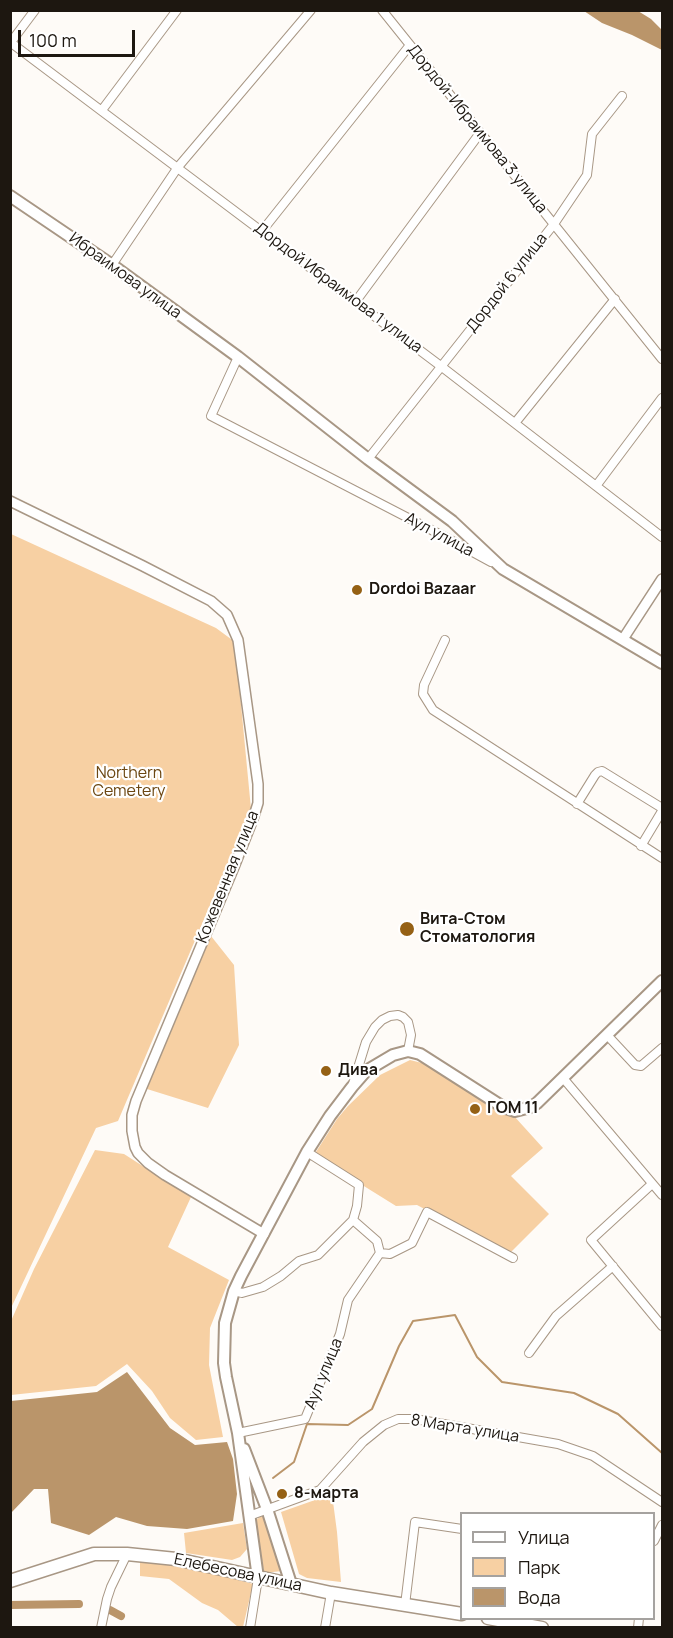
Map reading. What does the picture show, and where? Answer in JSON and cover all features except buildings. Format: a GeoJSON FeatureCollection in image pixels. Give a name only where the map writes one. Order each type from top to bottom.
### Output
{"type":"FeatureCollection","features":[{"type":"Feature","properties":{"kind":"main road","name":"Ибраимова улица"},"geometry":{"type":"LineString","coordinates":[[10,196],[112,265],[238,357],[368,459],[452,521],[503,569]]}},
{"type":"Feature","properties":{"kind":"main road","name":"Аул улица"},"geometry":{"type":"LineString","coordinates":[[503,569],[663,663]]}},
{"type":"Feature","properties":{"kind":"main road"},"geometry":{"type":"LineString","coordinates":[[258,1578],[238,1433],[224,1363],[225,1323],[234,1291],[264,1234],[308,1152],[352,1086],[374,1065],[393,1055],[408,1051],[420,1054],[503,1107],[515,1111],[525,1110],[537,1103],[663,981]]}},
{"type":"Feature","properties":{"kind":"main road"},"geometry":{"type":"LineString","coordinates":[[238,1433],[267,1509],[291,1584]]}},
{"type":"Feature","properties":{"kind":"main road","name":"Елебесова улица"},"geometry":{"type":"LineString","coordinates":[[13,1581],[94,1554],[127,1554],[176,1559],[331,1593],[460,1614]]}},
{"type":"Feature","properties":{"kind":"main road"},"geometry":{"type":"LineString","coordinates":[[499,1620],[542,1628]]}},
{"type":"Feature","properties":{"kind":"street"},"geometry":{"type":"LineString","coordinates":[[11,42],[35,10]]}},
{"type":"Feature","properties":{"kind":"street"},"geometry":{"type":"LineString","coordinates":[[102,110],[177,10]]}},
{"type":"Feature","properties":{"kind":"street"},"geometry":{"type":"LineString","coordinates":[[112,265],[178,167],[311,10]]}},
{"type":"Feature","properties":{"kind":"street","name":"Дордой-Ибраимова 3 улица"},"geometry":{"type":"LineString","coordinates":[[382,10],[663,359]]}},
{"type":"Feature","properties":{"kind":"street","name":"Дордой Ибраимова 1 улица"},"geometry":{"type":"LineString","coordinates":[[11,42],[356,301],[663,537]]}},
{"type":"Feature","properties":{"kind":"street"},"geometry":{"type":"LineString","coordinates":[[262,231],[410,45]]}},
{"type":"Feature","properties":{"kind":"street","name":"Дордой 6 улица"},"geometry":{"type":"LineString","coordinates":[[368,459],[554,224],[587,175],[592,134],[622,96]]}},
{"type":"Feature","properties":{"kind":"street"},"geometry":{"type":"LineString","coordinates":[[356,301],[480,133]]}},
{"type":"Feature","properties":{"kind":"street"},"geometry":{"type":"LineString","coordinates":[[515,423],[615,299]]}},
{"type":"Feature","properties":{"kind":"street","name":"Аул улица"},"geometry":{"type":"LineString","coordinates":[[238,357],[211,416],[503,569]]}},
{"type":"Feature","properties":{"kind":"street"},"geometry":{"type":"LineString","coordinates":[[596,486],[663,398]]}},
{"type":"Feature","properties":{"kind":"street","name":"Кожевенная улица"},"geometry":{"type":"LineString","coordinates":[[10,501],[211,601],[227,615],[238,640],[258,784],[258,802],[229,878],[136,1101],[132,1115],[132,1131],[138,1153],[148,1163],[264,1234]]}},
{"type":"Feature","properties":{"kind":"street"},"geometry":{"type":"LineString","coordinates":[[622,639],[663,579]]}},
{"type":"Feature","properties":{"kind":"street"},"geometry":{"type":"LineString","coordinates":[[445,640],[424,685],[423,694],[433,710],[641,846],[663,858]]}},
{"type":"Feature","properties":{"kind":"street"},"geometry":{"type":"LineString","coordinates":[[577,804],[596,775],[602,771],[663,810],[641,846]]}},
{"type":"Feature","properties":{"kind":"street"},"geometry":{"type":"LineString","coordinates":[[352,1086],[366,1042],[382,1020],[390,1016],[404,1017],[408,1022],[411,1035],[408,1051]]}},
{"type":"Feature","properties":{"kind":"street"},"geometry":{"type":"LineString","coordinates":[[607,1035],[635,1065],[641,1066],[663,1048]]}},
{"type":"Feature","properties":{"kind":"street"},"geometry":{"type":"LineString","coordinates":[[563,1078],[663,1196]]}},
{"type":"Feature","properties":{"kind":"street"},"geometry":{"type":"LineString","coordinates":[[234,1291],[242,1293],[264,1287],[299,1262],[318,1255],[353,1220],[357,1206],[358,1185],[308,1152]]}},
{"type":"Feature","properties":{"kind":"street"},"geometry":{"type":"LineString","coordinates":[[652,1184],[591,1240],[663,1326]]}},
{"type":"Feature","properties":{"kind":"street"},"geometry":{"type":"LineString","coordinates":[[353,1220],[377,1241],[380,1253],[390,1254],[412,1243],[427,1212],[513,1258]]}},
{"type":"Feature","properties":{"kind":"street","name":"Аул улица"},"geometry":{"type":"LineString","coordinates":[[238,1433],[305,1419],[340,1334],[348,1300],[380,1253]]}},
{"type":"Feature","properties":{"kind":"street"},"geometry":{"type":"LineString","coordinates":[[529,1353],[556,1316],[613,1266]]}},
{"type":"Feature","properties":{"kind":"street","name":"8 Марта улица"},"geometry":{"type":"LineString","coordinates":[[249,1516],[320,1490],[363,1442],[384,1425],[398,1419],[415,1419],[558,1444],[592,1456],[663,1502]]}},
{"type":"Feature","properties":{"kind":"street"},"geometry":{"type":"LineString","coordinates":[[405,1605],[415,1522],[460,1529]]}},
{"type":"Feature","properties":{"kind":"street"},"geometry":{"type":"LineString","coordinates":[[655,1539],[663,1525]]}},
{"type":"Feature","properties":{"kind":"street"},"geometry":{"type":"LineString","coordinates":[[101,1628],[109,1593],[127,1554]]}},
{"type":"Feature","properties":{"kind":"street"},"geometry":{"type":"LineString","coordinates":[[250,1628],[258,1578]]}},
{"type":"Feature","properties":{"kind":"street"},"geometry":{"type":"LineString","coordinates":[[325,1628],[331,1593]]}},
{"type":"Feature","properties":{"kind":"green space","name":"Northern Cemetery"},"geometry":{"type":"Polygon","coordinates":[[[11,534],[216,628],[235,642],[251,809],[118,1121],[96,1128],[11,1308],[11,534]]]}},
{"type":"Feature","properties":{"kind":"green space"},"geometry":{"type":"Polygon","coordinates":[[[211,936],[234,965],[239,1045],[208,1108],[147,1089],[211,936]]]}},
{"type":"Feature","properties":{"kind":"green space"},"geometry":{"type":"Polygon","coordinates":[[[410,1060],[422,1063],[445,1075],[497,1111],[514,1116],[543,1148],[511,1176],[549,1214],[509,1254],[417,1205],[396,1206],[314,1155],[348,1106],[380,1075],[410,1060]]]}},
{"type":"Feature","properties":{"kind":"green space"},"geometry":{"type":"Polygon","coordinates":[[[95,1150],[124,1154],[191,1197],[168,1247],[229,1280],[210,1328],[209,1365],[223,1437],[196,1440],[170,1418],[152,1391],[127,1364],[96,1386],[11,1395],[11,1321],[34,1269],[95,1150]]]}},
{"type":"Feature","properties":{"kind":"green space"},"geometry":{"type":"Polygon","coordinates":[[[332,1494],[341,1582],[307,1578],[299,1574],[281,1512],[332,1494]]]}},
{"type":"Feature","properties":{"kind":"green space"},"geometry":{"type":"Polygon","coordinates":[[[261,1516],[264,1518],[282,1571],[264,1573],[256,1520],[261,1516]]]}},
{"type":"Feature","properties":{"kind":"green space"},"geometry":{"type":"Polygon","coordinates":[[[243,1523],[247,1549],[240,1557],[232,1560],[186,1553],[184,1533],[243,1523]]]}},
{"type":"Feature","properties":{"kind":"green space"},"geometry":{"type":"Polygon","coordinates":[[[140,1560],[179,1563],[253,1584],[243,1627],[238,1627],[218,1610],[202,1603],[169,1579],[140,1576],[140,1560]]]}},
{"type":"Feature","properties":{"kind":"water"},"geometry":{"type":"Polygon","coordinates":[[[584,11],[638,11],[662,30],[662,50],[602,23],[584,11]]]}},
{"type":"Feature","properties":{"kind":"water"},"geometry":{"type":"Polygon","coordinates":[[[127,1372],[170,1428],[195,1445],[227,1442],[233,1459],[237,1494],[233,1521],[187,1529],[147,1526],[116,1517],[89,1535],[51,1523],[48,1489],[34,1489],[11,1513],[11,1401],[97,1392],[127,1372]]]}},
{"type":"Feature","properties":{"kind":"waterway"},"geometry":{"type":"LineString","coordinates":[[273,1478],[294,1462],[307,1424],[348,1425],[372,1409],[399,1346],[413,1321],[455,1315],[477,1357],[502,1382],[574,1393],[618,1414],[662,1453]]}},
{"type":"Feature","properties":{"kind":"waterway"},"geometry":{"type":"LineString","coordinates":[[10,1605],[79,1604]]}},
{"type":"Feature","properties":{"kind":"waterway"},"geometry":{"type":"LineString","coordinates":[[110,1610],[121,1616]]}},
{"type":"Feature","properties":{"kind":"place","name":"Dordoi Bazaar"},"geometry":{"type":"Point","coordinates":[357,590]}},
{"type":"Feature","properties":{"kind":"place","name":"Вита-Стом Стоматология"},"geometry":{"type":"Point","coordinates":[407,929]}},
{"type":"Feature","properties":{"kind":"place","name":"Дива"},"geometry":{"type":"Point","coordinates":[326,1071]}},
{"type":"Feature","properties":{"kind":"place","name":"ГОМ 11"},"geometry":{"type":"Point","coordinates":[475,1109]}},
{"type":"Feature","properties":{"kind":"place","name":"8-марта"},"geometry":{"type":"Point","coordinates":[282,1494]}}]}
